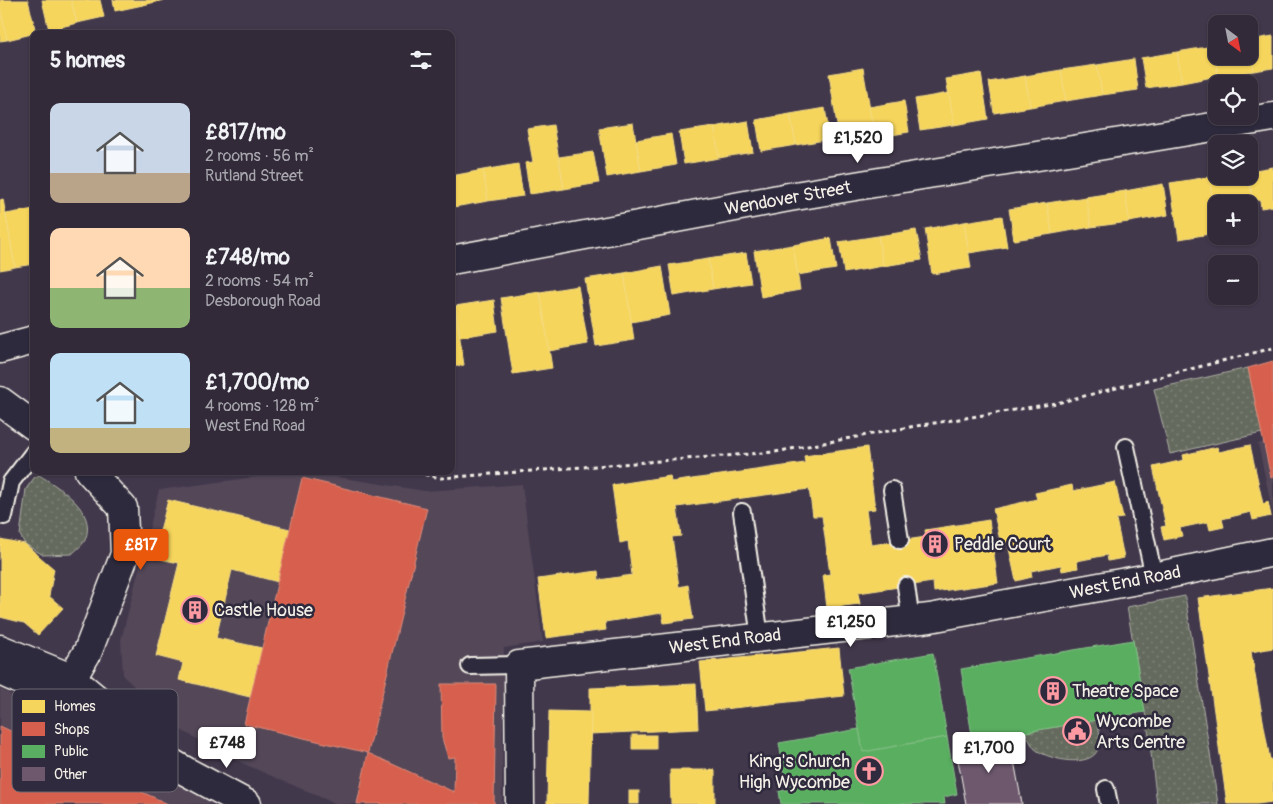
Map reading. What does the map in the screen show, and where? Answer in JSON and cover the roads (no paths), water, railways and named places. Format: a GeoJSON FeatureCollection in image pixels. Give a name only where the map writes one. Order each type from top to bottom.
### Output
{"type":"FeatureCollection","features":[{"type":"Feature","properties":{"kind":"street","name":"Wendover Street"},"geometry":{"type":"LineString","coordinates":[[455,259],[789,197],[1273,117]]}},
{"type":"Feature","properties":{"kind":"street"},"geometry":{"type":"LineString","coordinates":[[0,349],[30,341]]}},
{"type":"Feature","properties":{"kind":"street"},"geometry":{"type":"LineString","coordinates":[[0,401],[30,423]]}},
{"type":"Feature","properties":{"kind":"street"},"geometry":{"type":"LineString","coordinates":[[65,688],[88,651],[125,554],[123,508],[93,475]]}},
{"type":"Feature","properties":{"kind":"street","name":"West End Road"},"geometry":{"type":"LineString","coordinates":[[519,665],[911,620],[1154,577],[1273,552]]}},
{"type":"Feature","properties":{"kind":"street"},"geometry":{"type":"LineString","coordinates":[[0,649],[65,688]]}},
{"type":"Feature","properties":{"kind":"street"},"geometry":{"type":"LineString","coordinates":[[519,665],[520,804]]}},
{"type":"Feature","properties":{"kind":"street"},"geometry":{"type":"LineString","coordinates":[[0,671],[65,688]]}},
{"type":"Feature","properties":{"kind":"street"},"geometry":{"type":"LineString","coordinates":[[178,766],[248,804]]}},
{"type":"Feature","properties":{"kind":"lane"},"geometry":{"type":"LineString","coordinates":[[1126,447],[1154,577]]}},
{"type":"Feature","properties":{"kind":"lane"},"geometry":{"type":"LineString","coordinates":[[4,516],[11,482],[30,457]]}},
{"type":"Feature","properties":{"kind":"lane"},"geometry":{"type":"LineString","coordinates":[[892,490],[900,540]]}},
{"type":"Feature","properties":{"kind":"lane"},"geometry":{"type":"LineString","coordinates":[[742,512],[760,638]]}},
{"type":"Feature","properties":{"kind":"lane"},"geometry":{"type":"LineString","coordinates":[[906,586],[911,620]]}},
{"type":"Feature","properties":{"kind":"lane"},"geometry":{"type":"LineString","coordinates":[[470,666],[519,665]]}},
{"type":"Feature","properties":{"kind":"place","name":"Peddle Court"},"geometry":{"type":"Point","coordinates":[935,544]}},
{"type":"Feature","properties":{"kind":"place","name":"Castle House"},"geometry":{"type":"Point","coordinates":[195,610]}},
{"type":"Feature","properties":{"kind":"place","name":"Theatre Space"},"geometry":{"type":"Point","coordinates":[1053,691]}},
{"type":"Feature","properties":{"kind":"place","name":"Wycombe Arts Centre"},"geometry":{"type":"Point","coordinates":[1077,731]}},
{"type":"Feature","properties":{"kind":"place","name":"King's Church High Wycombe"},"geometry":{"type":"Point","coordinates":[869,771]}}]}
